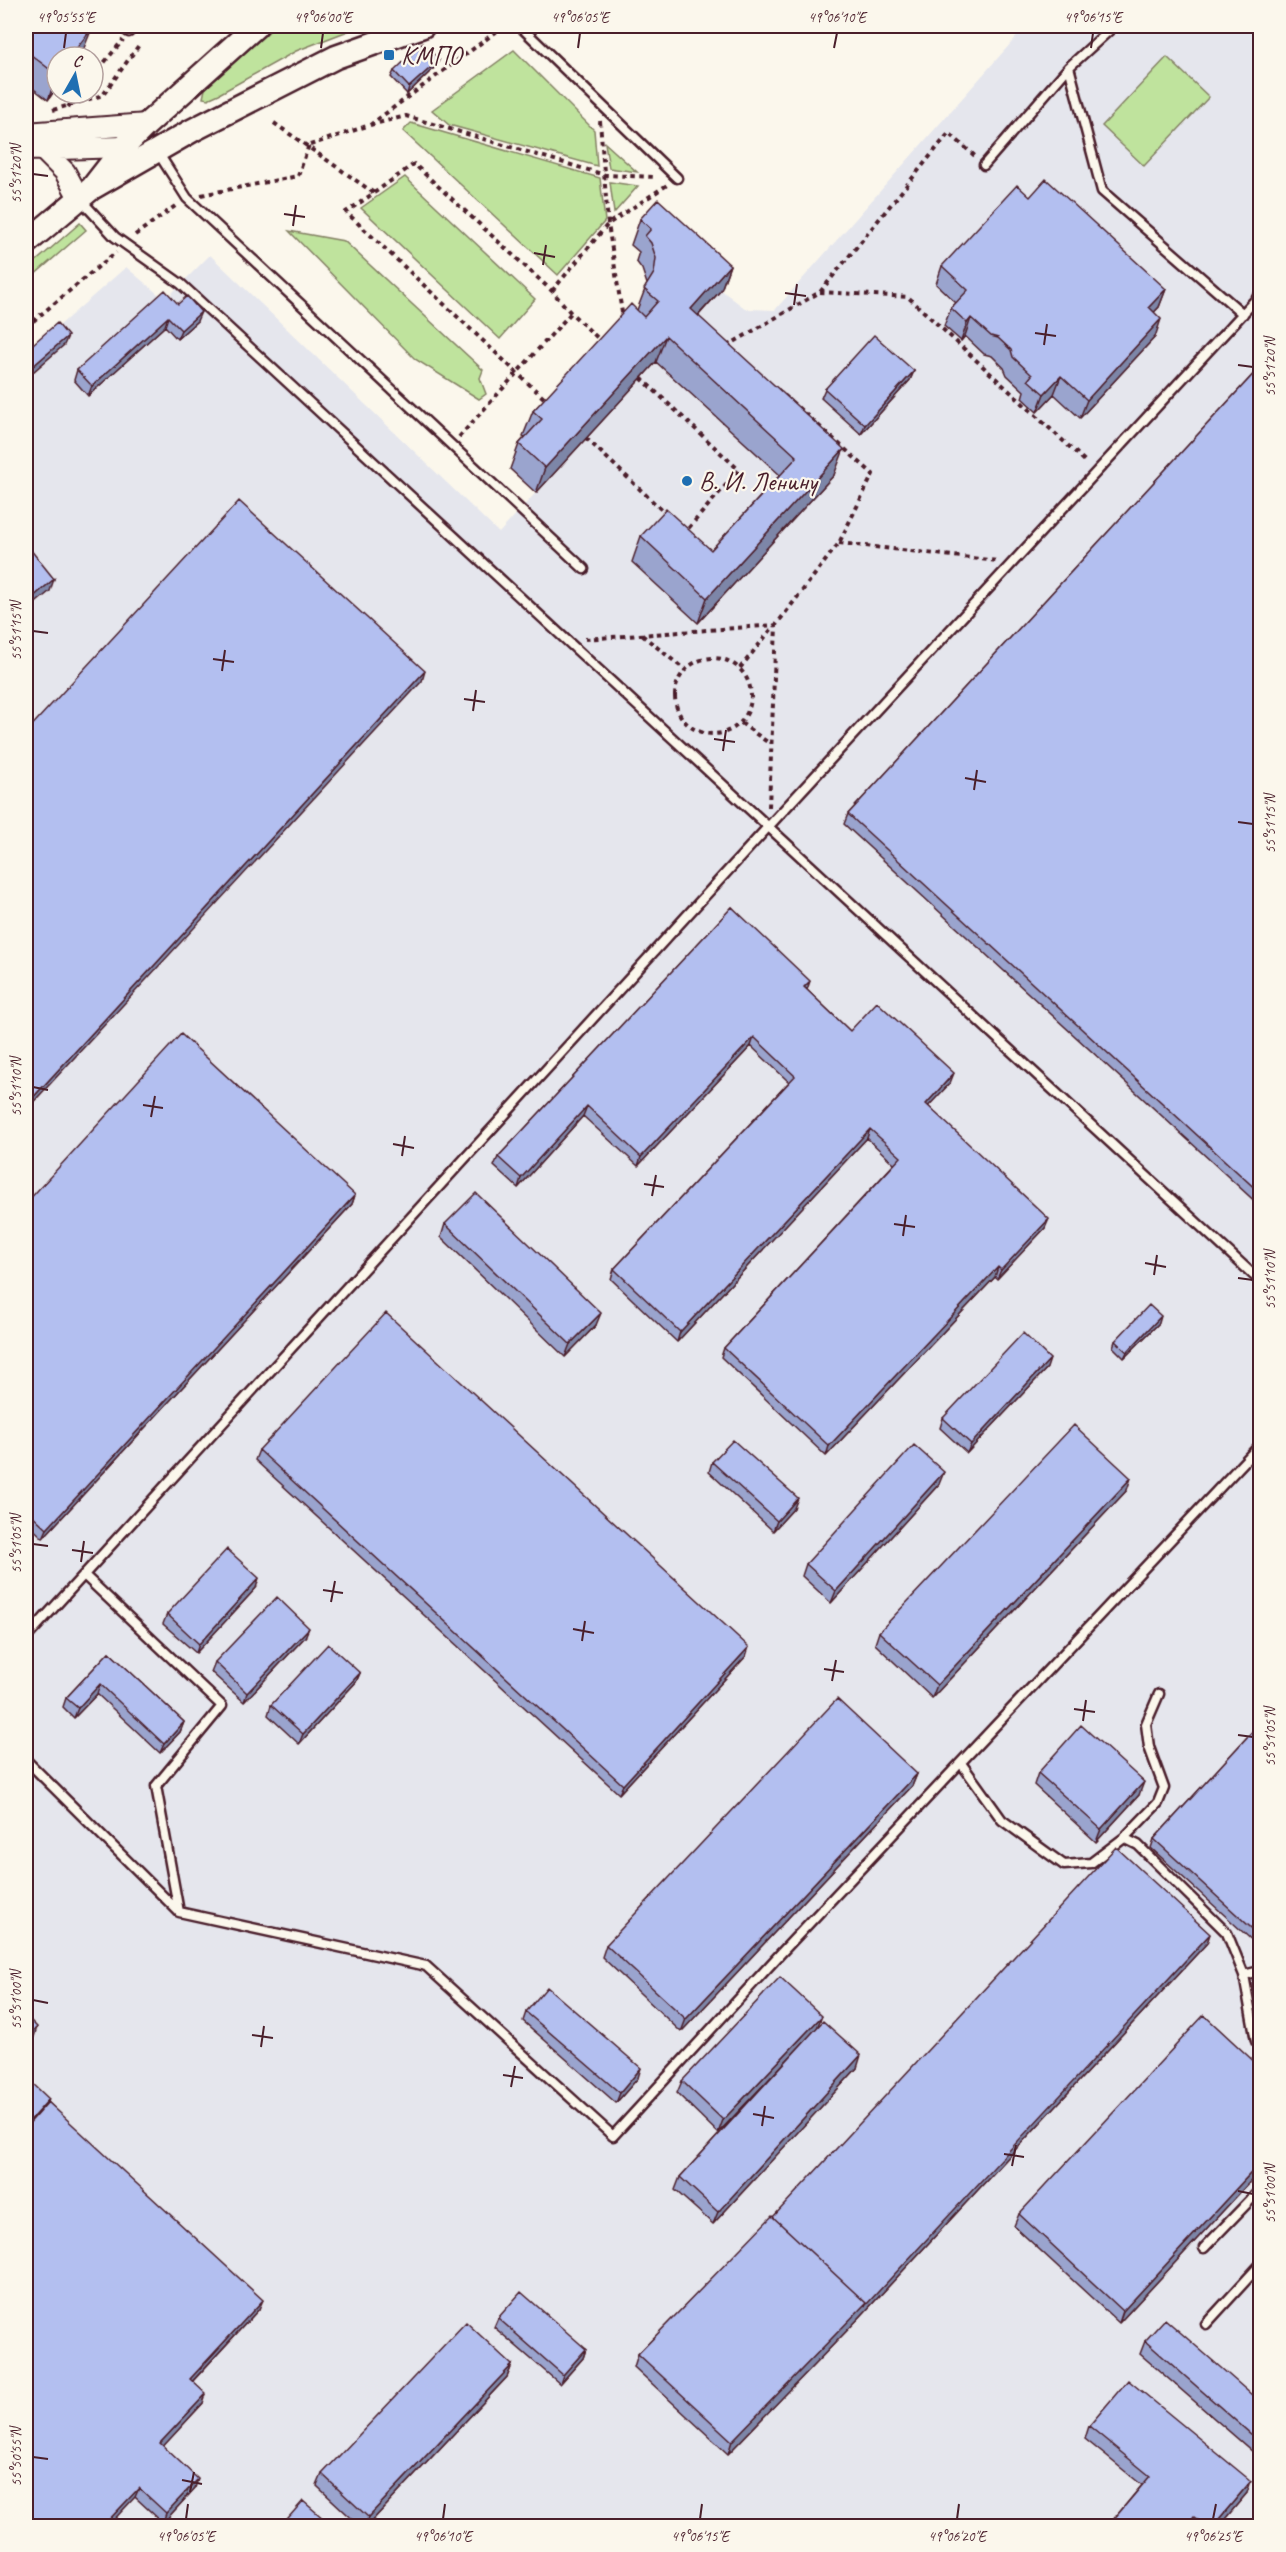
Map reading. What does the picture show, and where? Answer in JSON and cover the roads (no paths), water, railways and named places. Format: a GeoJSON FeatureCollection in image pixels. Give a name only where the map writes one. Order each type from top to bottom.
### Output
{"type":"FeatureCollection","features":[{"type":"Feature","properties":{"kind":"main road"},"geometry":{"type":"LineString","coordinates":[[26,243],[85,193],[147,124],[256,26]]}},
{"type":"Feature","properties":{"kind":"main road"},"geometry":{"type":"LineString","coordinates":[[85,193],[156,151],[336,57],[423,26]]}},
{"type":"Feature","properties":{"kind":"main road"},"geometry":{"type":"LineString","coordinates":[[147,124],[156,151]]}},
{"type":"Feature","properties":{"kind":"main road"},"geometry":{"type":"LineString","coordinates":[[124,147],[156,151]]}},
{"type":"Feature","properties":{"kind":"street"},"geometry":{"type":"LineString","coordinates":[[85,193],[65,172],[34,149],[26,134],[147,124]]}},
{"type":"Feature","properties":{"kind":"street"},"geometry":{"type":"LineString","coordinates":[[34,149],[124,147]]}},
{"type":"Feature","properties":{"kind":"lane"},"geometry":{"type":"LineString","coordinates":[[120,26],[129,32]]}},
{"type":"Feature","properties":{"kind":"lane"},"geometry":{"type":"LineString","coordinates":[[520,26],[677,178]]}},
{"type":"Feature","properties":{"kind":"lane"},"geometry":{"type":"LineString","coordinates":[[984,165],[1070,67],[1114,26]]}},
{"type":"Feature","properties":{"kind":"lane"},"geometry":{"type":"LineString","coordinates":[[1070,67],[1102,191],[1244,314]]}},
{"type":"Feature","properties":{"kind":"lane"},"geometry":{"type":"LineString","coordinates":[[156,151],[187,198],[584,569]]}},
{"type":"Feature","properties":{"kind":"lane"},"geometry":{"type":"LineString","coordinates":[[85,193],[115,237],[181,284],[1260,1281]]}},
{"type":"Feature","properties":{"kind":"lane"},"geometry":{"type":"LineString","coordinates":[[26,1638],[1260,295]]}},
{"type":"Feature","properties":{"kind":"lane"},"geometry":{"type":"LineString","coordinates":[[26,1760],[179,1912],[426,1966],[613,2136],[1260,1445]]}},
{"type":"Feature","properties":{"kind":"lane"},"geometry":{"type":"LineString","coordinates":[[84,1575],[222,1706],[156,1786],[179,1912]]}},
{"type":"Feature","properties":{"kind":"lane"},"geometry":{"type":"LineString","coordinates":[[961,1763],[1002,1820],[1064,1865],[1091,1863],[1124,1838],[1158,1803],[1164,1788],[1149,1747],[1146,1724],[1159,1695]]}},
{"type":"Feature","properties":{"kind":"lane"},"geometry":{"type":"LineString","coordinates":[[1124,1838],[1138,1845],[1227,1933],[1244,1976],[1256,2041],[1260,2044]]}},
{"type":"Feature","properties":{"kind":"lane"},"geometry":{"type":"LineString","coordinates":[[1244,1976],[1260,1971]]}},
{"type":"Feature","properties":{"kind":"lane"},"geometry":{"type":"LineString","coordinates":[[1204,2247],[1260,2190]]}},
{"type":"Feature","properties":{"kind":"lane"},"geometry":{"type":"LineString","coordinates":[[1206,2325],[1260,2265]]}},
{"type":"Feature","properties":{"kind":"place","name":"КМПО"},"geometry":{"type":"Point","coordinates":[389,55]}},
{"type":"Feature","properties":{"kind":"place","name":"В. И. Ленину"},"geometry":{"type":"Point","coordinates":[687,481]}}]}
